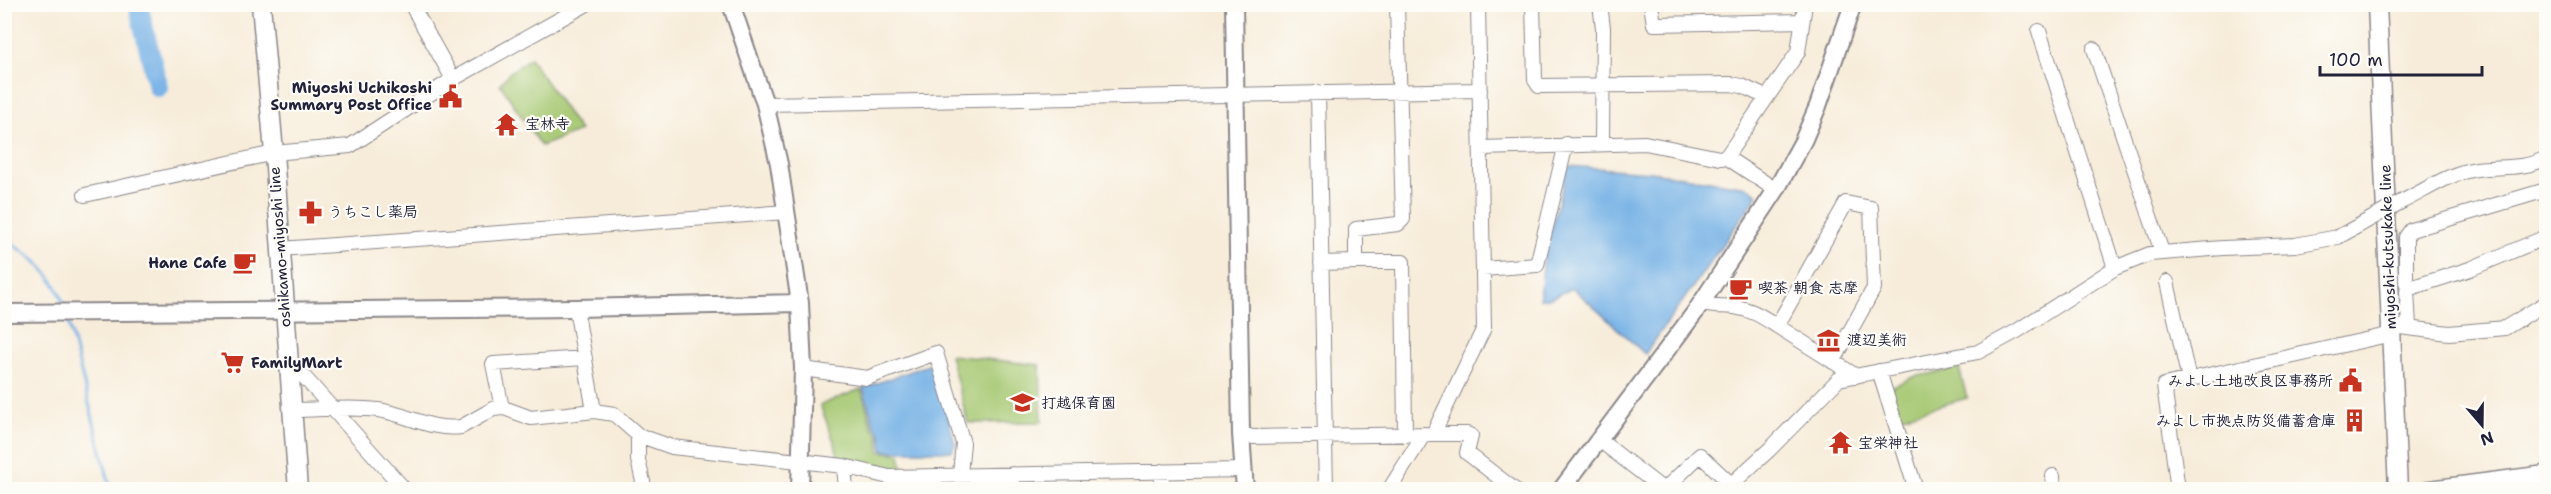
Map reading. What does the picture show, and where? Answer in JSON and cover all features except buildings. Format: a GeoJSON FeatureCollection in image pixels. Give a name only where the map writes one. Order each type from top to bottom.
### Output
{"type":"FeatureCollection","features":[{"type":"Feature","properties":{"kind":"main road","name":"oshikamo-miyoshi line"},"geometry":{"type":"LineString","coordinates":[[261,4],[298,489]]}},
{"type":"Feature","properties":{"kind":"main road","name":"miyoshi-kutsukake line"},"geometry":{"type":"LineString","coordinates":[[2377,4],[2397,329],[2398,489]]}},
{"type":"Feature","properties":{"kind":"main road"},"geometry":{"type":"LineString","coordinates":[[2430,489],[2546,475]]}},
{"type":"Feature","properties":{"kind":"street"},"geometry":{"type":"LineString","coordinates":[[411,4],[453,79]]}},
{"type":"Feature","properties":{"kind":"street"},"geometry":{"type":"LineString","coordinates":[[85,195],[274,153],[350,146],[453,79],[587,4]]}},
{"type":"Feature","properties":{"kind":"street"},"geometry":{"type":"LineString","coordinates":[[731,4],[765,104],[779,164],[800,303],[803,369],[800,489]]}},
{"type":"Feature","properties":{"kind":"street"},"geometry":{"type":"LineString","coordinates":[[1234,4],[1241,434],[1245,489]]}},
{"type":"Feature","properties":{"kind":"street"},"geometry":{"type":"LineString","coordinates":[[1356,262],[1356,229],[1398,224],[1402,219],[1397,4]]}},
{"type":"Feature","properties":{"kind":"street"},"geometry":{"type":"LineString","coordinates":[[1389,489],[1428,434],[1484,328],[1478,4]]}},
{"type":"Feature","properties":{"kind":"street"},"geometry":{"type":"LineString","coordinates":[[1533,4],[1536,84],[1731,84],[1742,86],[1766,97]]}},
{"type":"Feature","properties":{"kind":"street"},"geometry":{"type":"LineString","coordinates":[[1600,4],[1603,28],[1602,142]]}},
{"type":"Feature","properties":{"kind":"street"},"geometry":{"type":"LineString","coordinates":[[1652,4],[1653,24],[1802,21]]}},
{"type":"Feature","properties":{"kind":"street"},"geometry":{"type":"LineString","coordinates":[[1726,157],[1798,52],[1804,4]]}},
{"type":"Feature","properties":{"kind":"street"},"geometry":{"type":"LineString","coordinates":[[1561,489],[1701,303],[1776,190],[1800,147],[1818,106],[1853,4]]}},
{"type":"Feature","properties":{"kind":"street"},"geometry":{"type":"LineString","coordinates":[[2039,31],[2115,267]]}},
{"type":"Feature","properties":{"kind":"street"},"geometry":{"type":"LineString","coordinates":[[2094,49],[2162,252]]}},
{"type":"Feature","properties":{"kind":"street"},"geometry":{"type":"LineString","coordinates":[[765,104],[1480,90]]}},
{"type":"Feature","properties":{"kind":"street"},"geometry":{"type":"LineString","coordinates":[[1318,92],[1326,489]]}},
{"type":"Feature","properties":{"kind":"street"},"geometry":{"type":"LineString","coordinates":[[1481,148],[1602,142],[1645,143],[1720,158],[1726,157],[1776,190]]}},
{"type":"Feature","properties":{"kind":"street"},"geometry":{"type":"LineString","coordinates":[[1483,269],[1537,265],[1566,144]]}},
{"type":"Feature","properties":{"kind":"street"},"geometry":{"type":"LineString","coordinates":[[1598,439],[1660,487],[1666,488],[1700,455],[1728,487],[1770,449],[1839,379],[1978,352],[2017,331],[2115,267],[2162,252],[2295,245],[2338,237],[2453,176],[2475,169],[2531,166],[2547,158]]}},
{"type":"Feature","properties":{"kind":"street"},"geometry":{"type":"LineString","coordinates":[[2410,288],[2406,282],[2406,237],[2411,230],[2547,190]]}},
{"type":"Feature","properties":{"kind":"street"},"geometry":{"type":"LineString","coordinates":[[1777,326],[1846,202],[1871,208],[1874,288],[1833,362]]}},
{"type":"Feature","properties":{"kind":"street"},"geometry":{"type":"LineString","coordinates":[[280,249],[787,212]]}},
{"type":"Feature","properties":{"kind":"street"},"geometry":{"type":"LineString","coordinates":[[2397,329],[2407,291],[2410,288],[2470,269],[2547,237]]}},
{"type":"Feature","properties":{"kind":"street"},"geometry":{"type":"LineString","coordinates":[[1321,263],[1403,262],[1405,435]]}},
{"type":"Feature","properties":{"kind":"street"},"geometry":{"type":"LineString","coordinates":[[2168,282],[2189,380]]}},
{"type":"Feature","properties":{"kind":"street"},"geometry":{"type":"LineString","coordinates":[[4,313],[576,308],[800,303]]}},
{"type":"Feature","properties":{"kind":"street"},"geometry":{"type":"LineString","coordinates":[[1701,303],[1710,307],[1752,310],[1856,376]]}},
{"type":"Feature","properties":{"kind":"street"},"geometry":{"type":"LineString","coordinates":[[2178,489],[2164,385],[2397,329],[2449,333],[2505,328],[2547,303]]}},
{"type":"Feature","properties":{"kind":"street"},"geometry":{"type":"LineString","coordinates":[[576,308],[594,411]]}},
{"type":"Feature","properties":{"kind":"street"},"geometry":{"type":"LineString","coordinates":[[803,369],[867,378],[936,353],[963,443],[960,474]]}},
{"type":"Feature","properties":{"kind":"street"},"geometry":{"type":"LineString","coordinates":[[502,408],[494,364],[585,358]]}},
{"type":"Feature","properties":{"kind":"street"},"geometry":{"type":"LineString","coordinates":[[289,365],[298,370],[405,489]]}},
{"type":"Feature","properties":{"kind":"street"},"geometry":{"type":"LineString","coordinates":[[1879,371],[1916,489]]}},
{"type":"Feature","properties":{"kind":"street"},"geometry":{"type":"LineString","coordinates":[[293,410],[377,410],[426,425],[455,427],[461,427],[493,410],[502,408],[531,418],[594,411],[614,414],[639,435],[685,449],[844,466],[889,477],[1242,470]]}},
{"type":"Feature","properties":{"kind":"street"},"geometry":{"type":"LineString","coordinates":[[1241,434],[1253,437],[1467,434],[1472,436],[1467,453],[1515,489]]}},
{"type":"Feature","properties":{"kind":"street"},"geometry":{"type":"LineString","coordinates":[[639,435],[638,460],[645,489]]}},
{"type":"Feature","properties":{"kind":"street"},"geometry":{"type":"LineString","coordinates":[[844,466],[846,489]]}},
{"type":"Feature","properties":{"kind":"street"},"geometry":{"type":"LineString","coordinates":[[1162,471],[1162,489]]}},
{"type":"Feature","properties":{"kind":"street"},"geometry":{"type":"LineString","coordinates":[[1013,474],[1013,489]]}},
{"type":"Feature","properties":{"kind":"green space"},"geometry":{"type":"Polygon","coordinates":[[[530,58],[580,131],[541,146],[500,84],[510,72],[530,58]]]}},
{"type":"Feature","properties":{"kind":"green space"},"geometry":{"type":"Polygon","coordinates":[[[950,355],[1040,365],[1042,422],[968,423],[950,355]]]}},
{"type":"Feature","properties":{"kind":"green space"},"geometry":{"type":"Polygon","coordinates":[[[1959,368],[1967,398],[1899,417],[1891,389],[1893,386],[1913,377],[1959,368]]]}},
{"type":"Feature","properties":{"kind":"green space"},"geometry":{"type":"Polygon","coordinates":[[[861,389],[872,426],[879,436],[880,451],[900,454],[903,472],[840,463],[820,405],[861,389]]]}},
{"type":"Feature","properties":{"kind":"water"},"geometry":{"type":"Polygon","coordinates":[[[1568,166],[1651,172],[1747,187],[1758,195],[1645,354],[1573,288],[1548,299],[1540,299],[1544,256],[1568,166]]]}},
{"type":"Feature","properties":{"kind":"water"},"geometry":{"type":"Polygon","coordinates":[[[931,364],[936,369],[955,444],[952,451],[883,451],[881,435],[874,425],[863,388],[931,364]]]}},
{"type":"Feature","properties":{"kind":"waterway"},"geometry":{"type":"LineString","coordinates":[[138,4],[158,87]]}},
{"type":"Feature","properties":{"kind":"waterway"},"geometry":{"type":"LineString","coordinates":[[4,239],[42,267],[55,285],[64,307]]}},
{"type":"Feature","properties":{"kind":"waterway"},"geometry":{"type":"LineString","coordinates":[[67,317],[111,490]]}},
{"type":"Feature","properties":{"kind":"place","name":"Miyoshi Uchikoshi Summary Post Office"},"geometry":{"type":"Point","coordinates":[450,97]}},
{"type":"Feature","properties":{"kind":"place","name":"宝林寺"},"geometry":{"type":"Point","coordinates":[507,124]}},
{"type":"Feature","properties":{"kind":"place","name":"うちこし薬局"},"geometry":{"type":"Point","coordinates":[310,212]}},
{"type":"Feature","properties":{"kind":"place","name":"Hane Cafe"},"geometry":{"type":"Point","coordinates":[245,263]}},
{"type":"Feature","properties":{"kind":"place","name":"喫茶 朝食 志摩"},"geometry":{"type":"Point","coordinates":[1740,288]}},
{"type":"Feature","properties":{"kind":"place","name":"渡辺美術"},"geometry":{"type":"Point","coordinates":[1829,340]}},
{"type":"Feature","properties":{"kind":"place","name":"FamilyMart"},"geometry":{"type":"Point","coordinates":[233,363]}},
{"type":"Feature","properties":{"kind":"place","name":"みよし土地改良区事務所"},"geometry":{"type":"Point","coordinates":[2351,381]}},
{"type":"Feature","properties":{"kind":"place","name":"打越保育園"},"geometry":{"type":"Point","coordinates":[1023,403]}},
{"type":"Feature","properties":{"kind":"place","name":"みよし市拠点防災備蓄倉庫"},"geometry":{"type":"Point","coordinates":[2354,421]}},
{"type":"Feature","properties":{"kind":"place","name":"宝栄神社"},"geometry":{"type":"Point","coordinates":[1840,443]}}]}
